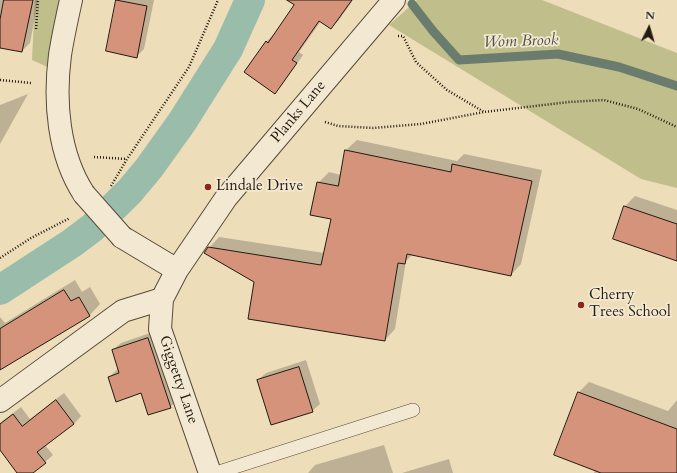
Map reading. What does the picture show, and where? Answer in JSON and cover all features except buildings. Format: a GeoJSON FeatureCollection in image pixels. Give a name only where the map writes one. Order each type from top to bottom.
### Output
{"type":"FeatureCollection","features":[{"type":"Feature","properties":{"kind":"street"},"geometry":{"type":"LineString","coordinates":[[71,0],[60,55],[58,84],[59,119],[64,149],[75,180],[84,194],[122,237],[177,270]]}},
{"type":"Feature","properties":{"kind":"street","name":"Planks Lane"},"geometry":{"type":"LineString","coordinates":[[207,225],[226,198],[394,0]]}},
{"type":"Feature","properties":{"kind":"street","name":"Giggetty Lane"},"geometry":{"type":"LineString","coordinates":[[207,225],[177,270],[162,299],[160,329],[210,473]]}},
{"type":"Feature","properties":{"kind":"street"},"geometry":{"type":"LineString","coordinates":[[0,401],[123,311],[162,299]]}},
{"type":"Feature","properties":{"kind":"lane"},"geometry":{"type":"LineString","coordinates":[[216,473],[413,410]]}},
{"type":"Feature","properties":{"kind":"path"},"geometry":{"type":"LineString","coordinates":[[68,162],[85,156],[128,159],[189,67],[218,0]]}},
{"type":"Feature","properties":{"kind":"path"},"geometry":{"type":"LineString","coordinates":[[365,35],[404,36],[416,62],[447,90],[484,112]]}},
{"type":"Feature","properties":{"kind":"path"},"geometry":{"type":"LineString","coordinates":[[0,80],[33,84],[58,84]]}},
{"type":"Feature","properties":{"kind":"path"},"geometry":{"type":"LineString","coordinates":[[296,115],[338,126],[373,128],[422,124],[484,112],[569,102],[604,100],[638,109],[677,127]]}},
{"type":"Feature","properties":{"kind":"shaded area"},"geometry":{"type":"Polygon","coordinates":[[[35,0],[66,0],[52,69],[32,60],[35,0]]]}},
{"type":"Feature","properties":{"kind":"shaded area"},"geometry":{"type":"Polygon","coordinates":[[[417,0],[542,0],[677,53],[677,188],[641,179],[389,25],[417,0]]]}},
{"type":"Feature","properties":{"kind":"waterway"},"geometry":{"type":"LineString","coordinates":[[0,290],[72,243],[92,228],[129,192],[149,168],[182,122],[228,49],[250,0]]}},
{"type":"Feature","properties":{"kind":"waterway","name":"Wom Brook"},"geometry":{"type":"LineString","coordinates":[[412,4],[433,31],[459,60],[558,54],[619,67],[677,86]]}},
{"type":"Feature","properties":{"kind":"place","name":"Lindale Drive"},"geometry":{"type":"Point","coordinates":[208,187]}},
{"type":"Feature","properties":{"kind":"place","name":"Cherry Trees School"},"geometry":{"type":"Point","coordinates":[581,305]}}]}
